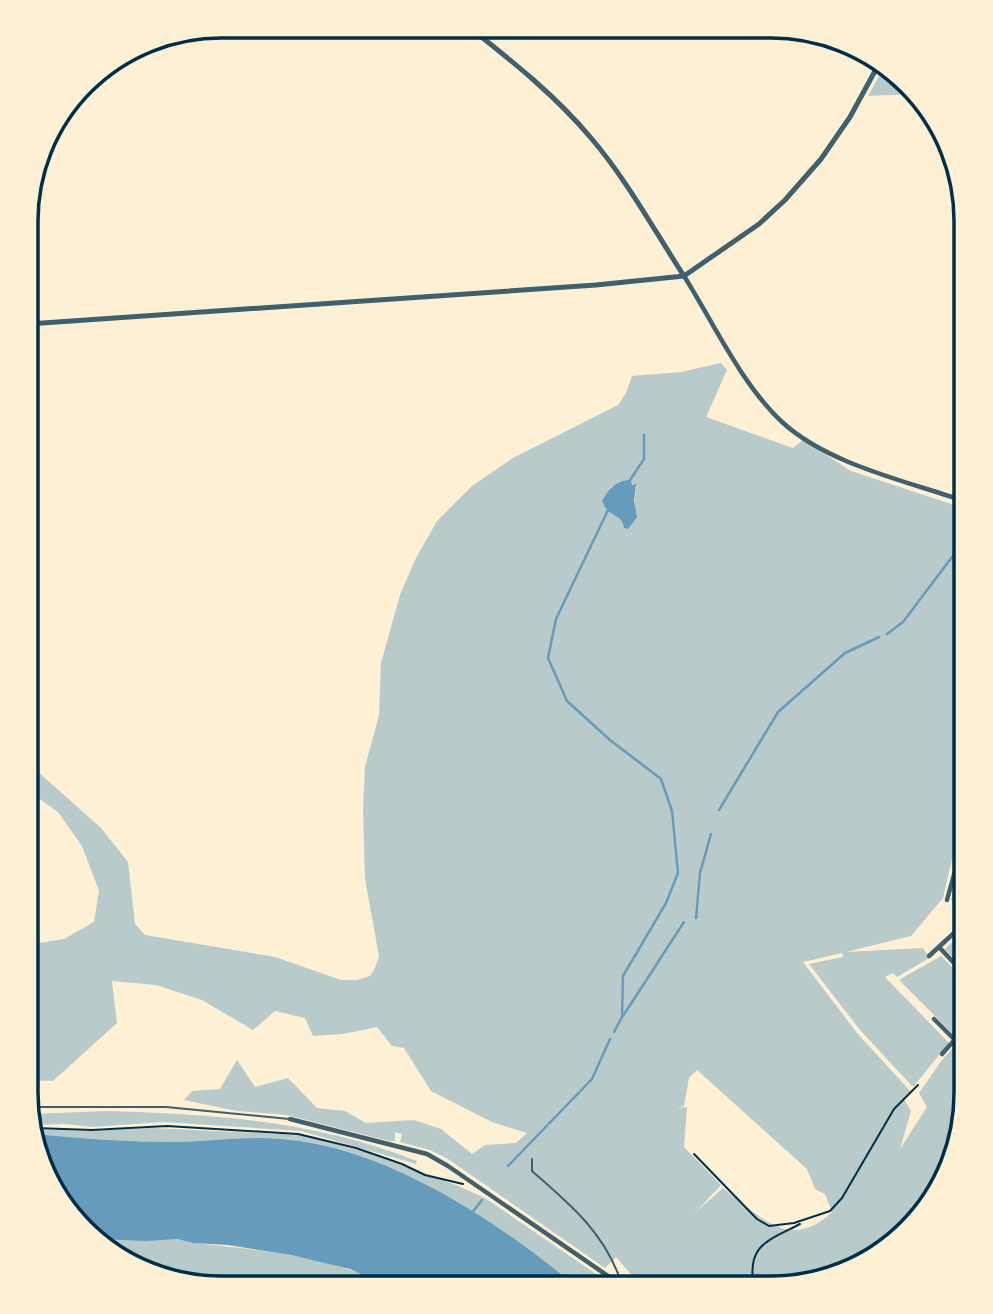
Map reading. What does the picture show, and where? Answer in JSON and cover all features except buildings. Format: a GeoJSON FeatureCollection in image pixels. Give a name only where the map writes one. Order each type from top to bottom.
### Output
{"type":"FeatureCollection","features":[{"type":"Feature","properties":{"kind":"street"},"geometry":{"type":"LineString","coordinates":[[484,39],[515,63],[591,138],[621,178],[684,275],[756,393],[783,423],[845,461],[954,498]]}},
{"type":"Feature","properties":{"kind":"street"},"geometry":{"type":"LineString","coordinates":[[38,323],[582,286],[667,279],[684,275],[759,224],[798,187],[841,131],[875,71]]}},
{"type":"Feature","properties":{"kind":"street"},"geometry":{"type":"LineString","coordinates":[[947,900],[954,875]]}},
{"type":"Feature","properties":{"kind":"street"},"geometry":{"type":"LineString","coordinates":[[929,956],[954,934]]}},
{"type":"Feature","properties":{"kind":"street"},"geometry":{"type":"LineString","coordinates":[[940,948],[954,963]]}},
{"type":"Feature","properties":{"kind":"street"},"geometry":{"type":"LineString","coordinates":[[934,1019],[954,1039]]}},
{"type":"Feature","properties":{"kind":"street"},"geometry":{"type":"LineString","coordinates":[[942,1054],[954,1041]]}},
{"type":"Feature","properties":{"kind":"street"},"geometry":{"type":"LineString","coordinates":[[290,1119],[427,1154],[481,1188],[607,1276]]}},
{"type":"Feature","properties":{"kind":"lane"},"geometry":{"type":"LineString","coordinates":[[39,1107],[166,1107],[290,1119]]}},
{"type":"Feature","properties":{"kind":"lane"},"geometry":{"type":"LineString","coordinates":[[532,1159],[532,1171],[589,1224],[614,1261],[619,1276]]}},
{"type":"Feature","properties":{"kind":"path"},"geometry":{"type":"LineString","coordinates":[[694,1154],[757,1219],[769,1226],[801,1222],[830,1211],[842,1198],[894,1109],[918,1085]]}},
{"type":"Feature","properties":{"kind":"path"},"geometry":{"type":"LineString","coordinates":[[42,1128],[92,1130],[167,1126],[298,1134],[384,1157],[425,1175],[481,1188]]}},
{"type":"Feature","properties":{"kind":"path"},"geometry":{"type":"LineString","coordinates":[[753,1276],[751,1262],[754,1254],[801,1222]]}},
{"type":"Feature","properties":{"kind":"shaded area"},"geometry":{"type":"Polygon","coordinates":[[[880,74],[902,94],[868,96],[880,74]]]}},
{"type":"Feature","properties":{"kind":"shaded area"},"geometry":{"type":"Polygon","coordinates":[[[721,363],[727,370],[706,417],[793,448],[803,440],[851,471],[954,505],[954,850],[943,898],[911,936],[846,952],[923,948],[929,958],[897,977],[893,973],[885,977],[949,1043],[913,1087],[860,1030],[809,964],[843,957],[842,953],[803,962],[857,1033],[911,1092],[904,1099],[911,1111],[900,1149],[927,1107],[919,1093],[954,1046],[954,1104],[945,1151],[924,1194],[909,1213],[873,1245],[852,1257],[795,1274],[632,1276],[616,1257],[605,1268],[448,1159],[430,1150],[400,1142],[402,1134],[395,1132],[395,1141],[389,1141],[287,1115],[237,1111],[184,1100],[192,1091],[220,1089],[237,1060],[255,1087],[288,1078],[317,1108],[345,1111],[366,1123],[414,1120],[441,1129],[472,1154],[485,1145],[516,1143],[527,1133],[492,1122],[431,1091],[404,1048],[392,1046],[377,1027],[343,1034],[313,1036],[305,1018],[275,1011],[253,1030],[202,1000],[156,985],[112,981],[117,1023],[53,1081],[38,1080],[38,943],[64,939],[94,922],[99,891],[82,846],[58,812],[38,798],[38,772],[101,828],[128,862],[135,924],[145,935],[275,957],[341,980],[357,980],[370,976],[379,956],[365,879],[365,767],[379,715],[381,663],[400,595],[415,560],[437,521],[472,486],[513,458],[618,405],[632,376],[681,372],[721,363]],[[620,481],[611,487],[602,501],[607,510],[616,513],[619,519],[634,508],[636,485],[620,481]],[[697,1070],[689,1078],[684,1106],[677,1108],[687,1107],[684,1147],[721,1185],[695,1213],[723,1188],[775,1226],[788,1230],[816,1224],[832,1212],[825,1194],[815,1189],[807,1169],[697,1070]]]}},
{"type":"Feature","properties":{"kind":"shaded area"},"geometry":{"type":"Polygon","coordinates":[[[954,940],[954,959],[945,949],[954,940]]]}},
{"type":"Feature","properties":{"kind":"shaded area"},"geometry":{"type":"Polygon","coordinates":[[[941,956],[954,969],[954,1034],[953,1034],[899,980],[941,956]]]}},
{"type":"Feature","properties":{"kind":"shaded area"},"geometry":{"type":"Polygon","coordinates":[[[106,1111],[186,1114],[264,1122],[341,1137],[417,1161],[416,1164],[301,1131],[163,1122],[93,1127],[41,1125],[40,1114],[106,1111]]]}},
{"type":"Feature","properties":{"kind":"shaded area"},"geometry":{"type":"Polygon","coordinates":[[[152,1128],[301,1135],[366,1152],[485,1198],[599,1276],[563,1276],[512,1237],[439,1191],[360,1156],[320,1145],[281,1139],[243,1138],[180,1142],[108,1140],[44,1135],[42,1129],[91,1131],[152,1128]]]}},
{"type":"Feature","properties":{"kind":"shaded area"},"geometry":{"type":"Polygon","coordinates":[[[112,1239],[177,1239],[295,1256],[343,1267],[366,1276],[198,1274],[152,1262],[112,1239]]]}},
{"type":"Feature","properties":{"kind":"water"},"geometry":{"type":"Polygon","coordinates":[[[631,480],[632,485],[636,484],[634,501],[637,517],[628,529],[607,510],[602,501],[613,486],[631,480]]]}},
{"type":"Feature","properties":{"kind":"water"},"geometry":{"type":"Polygon","coordinates":[[[44,1135],[162,1142],[269,1138],[320,1145],[360,1156],[439,1191],[512,1237],[563,1276],[365,1276],[350,1269],[291,1255],[177,1239],[112,1240],[92,1222],[76,1204],[57,1173],[44,1135]]]}},
{"type":"Feature","properties":{"kind":"waterway"},"geometry":{"type":"LineString","coordinates":[[628,483],[644,459],[644,435]]}},
{"type":"Feature","properties":{"kind":"waterway"},"geometry":{"type":"LineString","coordinates":[[609,508],[556,619],[548,658],[567,701],[610,740],[661,779],[672,811],[678,873],[666,903],[623,976],[622,1017],[614,1032]]}},
{"type":"Feature","properties":{"kind":"waterway"},"geometry":{"type":"LineString","coordinates":[[887,634],[903,622],[954,554]]}},
{"type":"Feature","properties":{"kind":"waterway"},"geometry":{"type":"LineString","coordinates":[[719,810],[778,712],[845,653],[879,637]]}},
{"type":"Feature","properties":{"kind":"waterway"},"geometry":{"type":"LineString","coordinates":[[696,918],[700,873],[711,834]]}},
{"type":"Feature","properties":{"kind":"waterway"},"geometry":{"type":"LineString","coordinates":[[623,1016],[684,922]]}},
{"type":"Feature","properties":{"kind":"waterway"},"geometry":{"type":"LineString","coordinates":[[508,1166],[592,1079],[610,1039]]}},
{"type":"Feature","properties":{"kind":"waterway"},"geometry":{"type":"LineString","coordinates":[[471,1214],[482,1200]]}}]}
